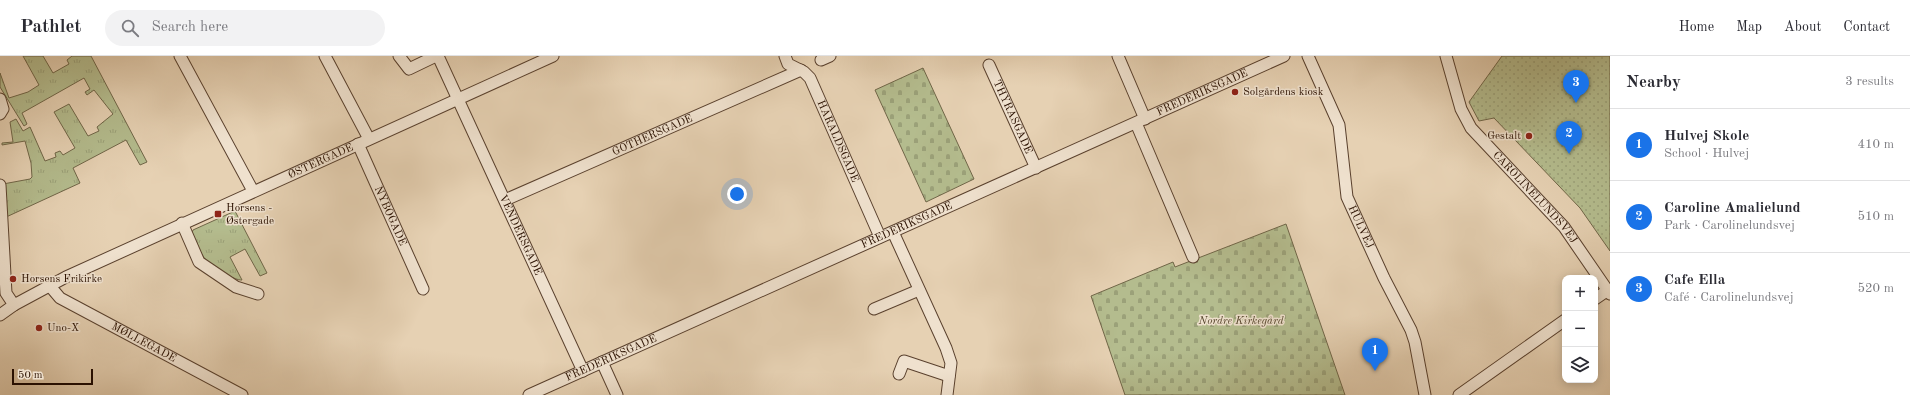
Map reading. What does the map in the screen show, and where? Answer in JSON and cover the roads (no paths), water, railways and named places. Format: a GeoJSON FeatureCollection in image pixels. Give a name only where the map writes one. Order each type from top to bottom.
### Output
{"type":"FeatureCollection","features":[{"type":"Feature","properties":{"kind":"street"},"geometry":{"type":"LineString","coordinates":[[180,56],[253,191]]}},
{"type":"Feature","properties":{"kind":"street"},"geometry":{"type":"LineString","coordinates":[[325,56],[369,139]]}},
{"type":"Feature","properties":{"kind":"street"},"geometry":{"type":"LineString","coordinates":[[399,56],[409,69],[437,56],[458,99]]}},
{"type":"Feature","properties":{"kind":"street","name":"ØSTERGADE"},"geometry":{"type":"LineString","coordinates":[[0,315],[14,304],[49,285],[553,56]]}},
{"type":"Feature","properties":{"kind":"street","name":"HARALDSGADE"},"geometry":{"type":"LineString","coordinates":[[785,56],[788,64],[801,70],[810,78],[880,237]]}},
{"type":"Feature","properties":{"kind":"street"},"geometry":{"type":"LineString","coordinates":[[1118,56],[1140,121],[1192,257]]}},
{"type":"Feature","properties":{"kind":"street","name":"FREDERIKSGADE"},"geometry":{"type":"LineString","coordinates":[[529,395],[1284,56]]}},
{"type":"Feature","properties":{"kind":"street","name":"HULVEJ"},"geometry":{"type":"LineString","coordinates":[[1308,56],[1339,126],[1347,197],[1384,278],[1411,330],[1415,342],[1425,395]]}},
{"type":"Feature","properties":{"kind":"street","name":"CAROLINELUNDSVEJ"},"geometry":{"type":"LineString","coordinates":[[1446,56],[1461,109],[1472,128],[1564,227],[1609,292]]}},
{"type":"Feature","properties":{"kind":"street","name":"THYRASGADE"},"geometry":{"type":"LineString","coordinates":[[989,65],[1036,168]]}},
{"type":"Feature","properties":{"kind":"street","name":"GOTHERSGADE"},"geometry":{"type":"LineString","coordinates":[[505,200],[801,70]]}},
{"type":"Feature","properties":{"kind":"street"},"geometry":{"type":"LineString","coordinates":[[0,99],[3,109],[0,114]]}},
{"type":"Feature","properties":{"kind":"street","name":"VENDERSGADE"},"geometry":{"type":"LineString","coordinates":[[458,99],[583,371]]}},
{"type":"Feature","properties":{"kind":"street","name":"NYBOGADE"},"geometry":{"type":"LineString","coordinates":[[358,144],[422,289]]}},
{"type":"Feature","properties":{"kind":"street"},"geometry":{"type":"LineString","coordinates":[[0,185],[6,293],[14,304]]}},
{"type":"Feature","properties":{"kind":"street"},"geometry":{"type":"LineString","coordinates":[[182,224],[199,262],[236,287],[258,294]]}},
{"type":"Feature","properties":{"kind":"street"},"geometry":{"type":"LineString","coordinates":[[893,232],[946,348],[950,364],[947,395]]}},
{"type":"Feature","properties":{"kind":"street","name":"MØLLEGADE"},"geometry":{"type":"LineString","coordinates":[[49,285],[60,298],[242,395]]}},
{"type":"Feature","properties":{"kind":"street"},"geometry":{"type":"LineString","coordinates":[[874,309],[919,290]]}},
{"type":"Feature","properties":{"kind":"street"},"geometry":{"type":"LineString","coordinates":[[1598,298],[1609,292]]}},
{"type":"Feature","properties":{"kind":"street"},"geometry":{"type":"LineString","coordinates":[[1459,395],[1562,322]]}},
{"type":"Feature","properties":{"kind":"street"},"geometry":{"type":"LineString","coordinates":[[899,374],[904,361],[949,376]]}},
{"type":"Feature","properties":{"kind":"street"},"geometry":{"type":"LineString","coordinates":[[602,362],[617,395]]}},
{"type":"Feature","properties":{"kind":"place","name":"Solgårdens kiosk"},"geometry":{"type":"Point","coordinates":[1235,92]}},
{"type":"Feature","properties":{"kind":"place","name":"Cafe Ella"},"geometry":{"type":"Point","coordinates":[1576,103]}},
{"type":"Feature","properties":{"kind":"place","name":"Gestalt"},"geometry":{"type":"Point","coordinates":[1529,136]}},
{"type":"Feature","properties":{"kind":"place","name":"Caroline Amalielund"},"geometry":{"type":"Point","coordinates":[1569,154]}},
{"type":"Feature","properties":{"kind":"place","name":"Horsens - Østergade"},"geometry":{"type":"Point","coordinates":[218,214]}},
{"type":"Feature","properties":{"kind":"place","name":"Horsens Frikirke"},"geometry":{"type":"Point","coordinates":[13,279]}},
{"type":"Feature","properties":{"kind":"place","name":"Uno-X"},"geometry":{"type":"Point","coordinates":[39,328]}},
{"type":"Feature","properties":{"kind":"place","name":"Hulvej Skole"},"geometry":{"type":"Point","coordinates":[1375,371]}},
{"type":"Feature","properties":{"kind":"park label","name":"Nordre Kirkegård"},"geometry":{"type":"Point","coordinates":[1241,321]}}]}
